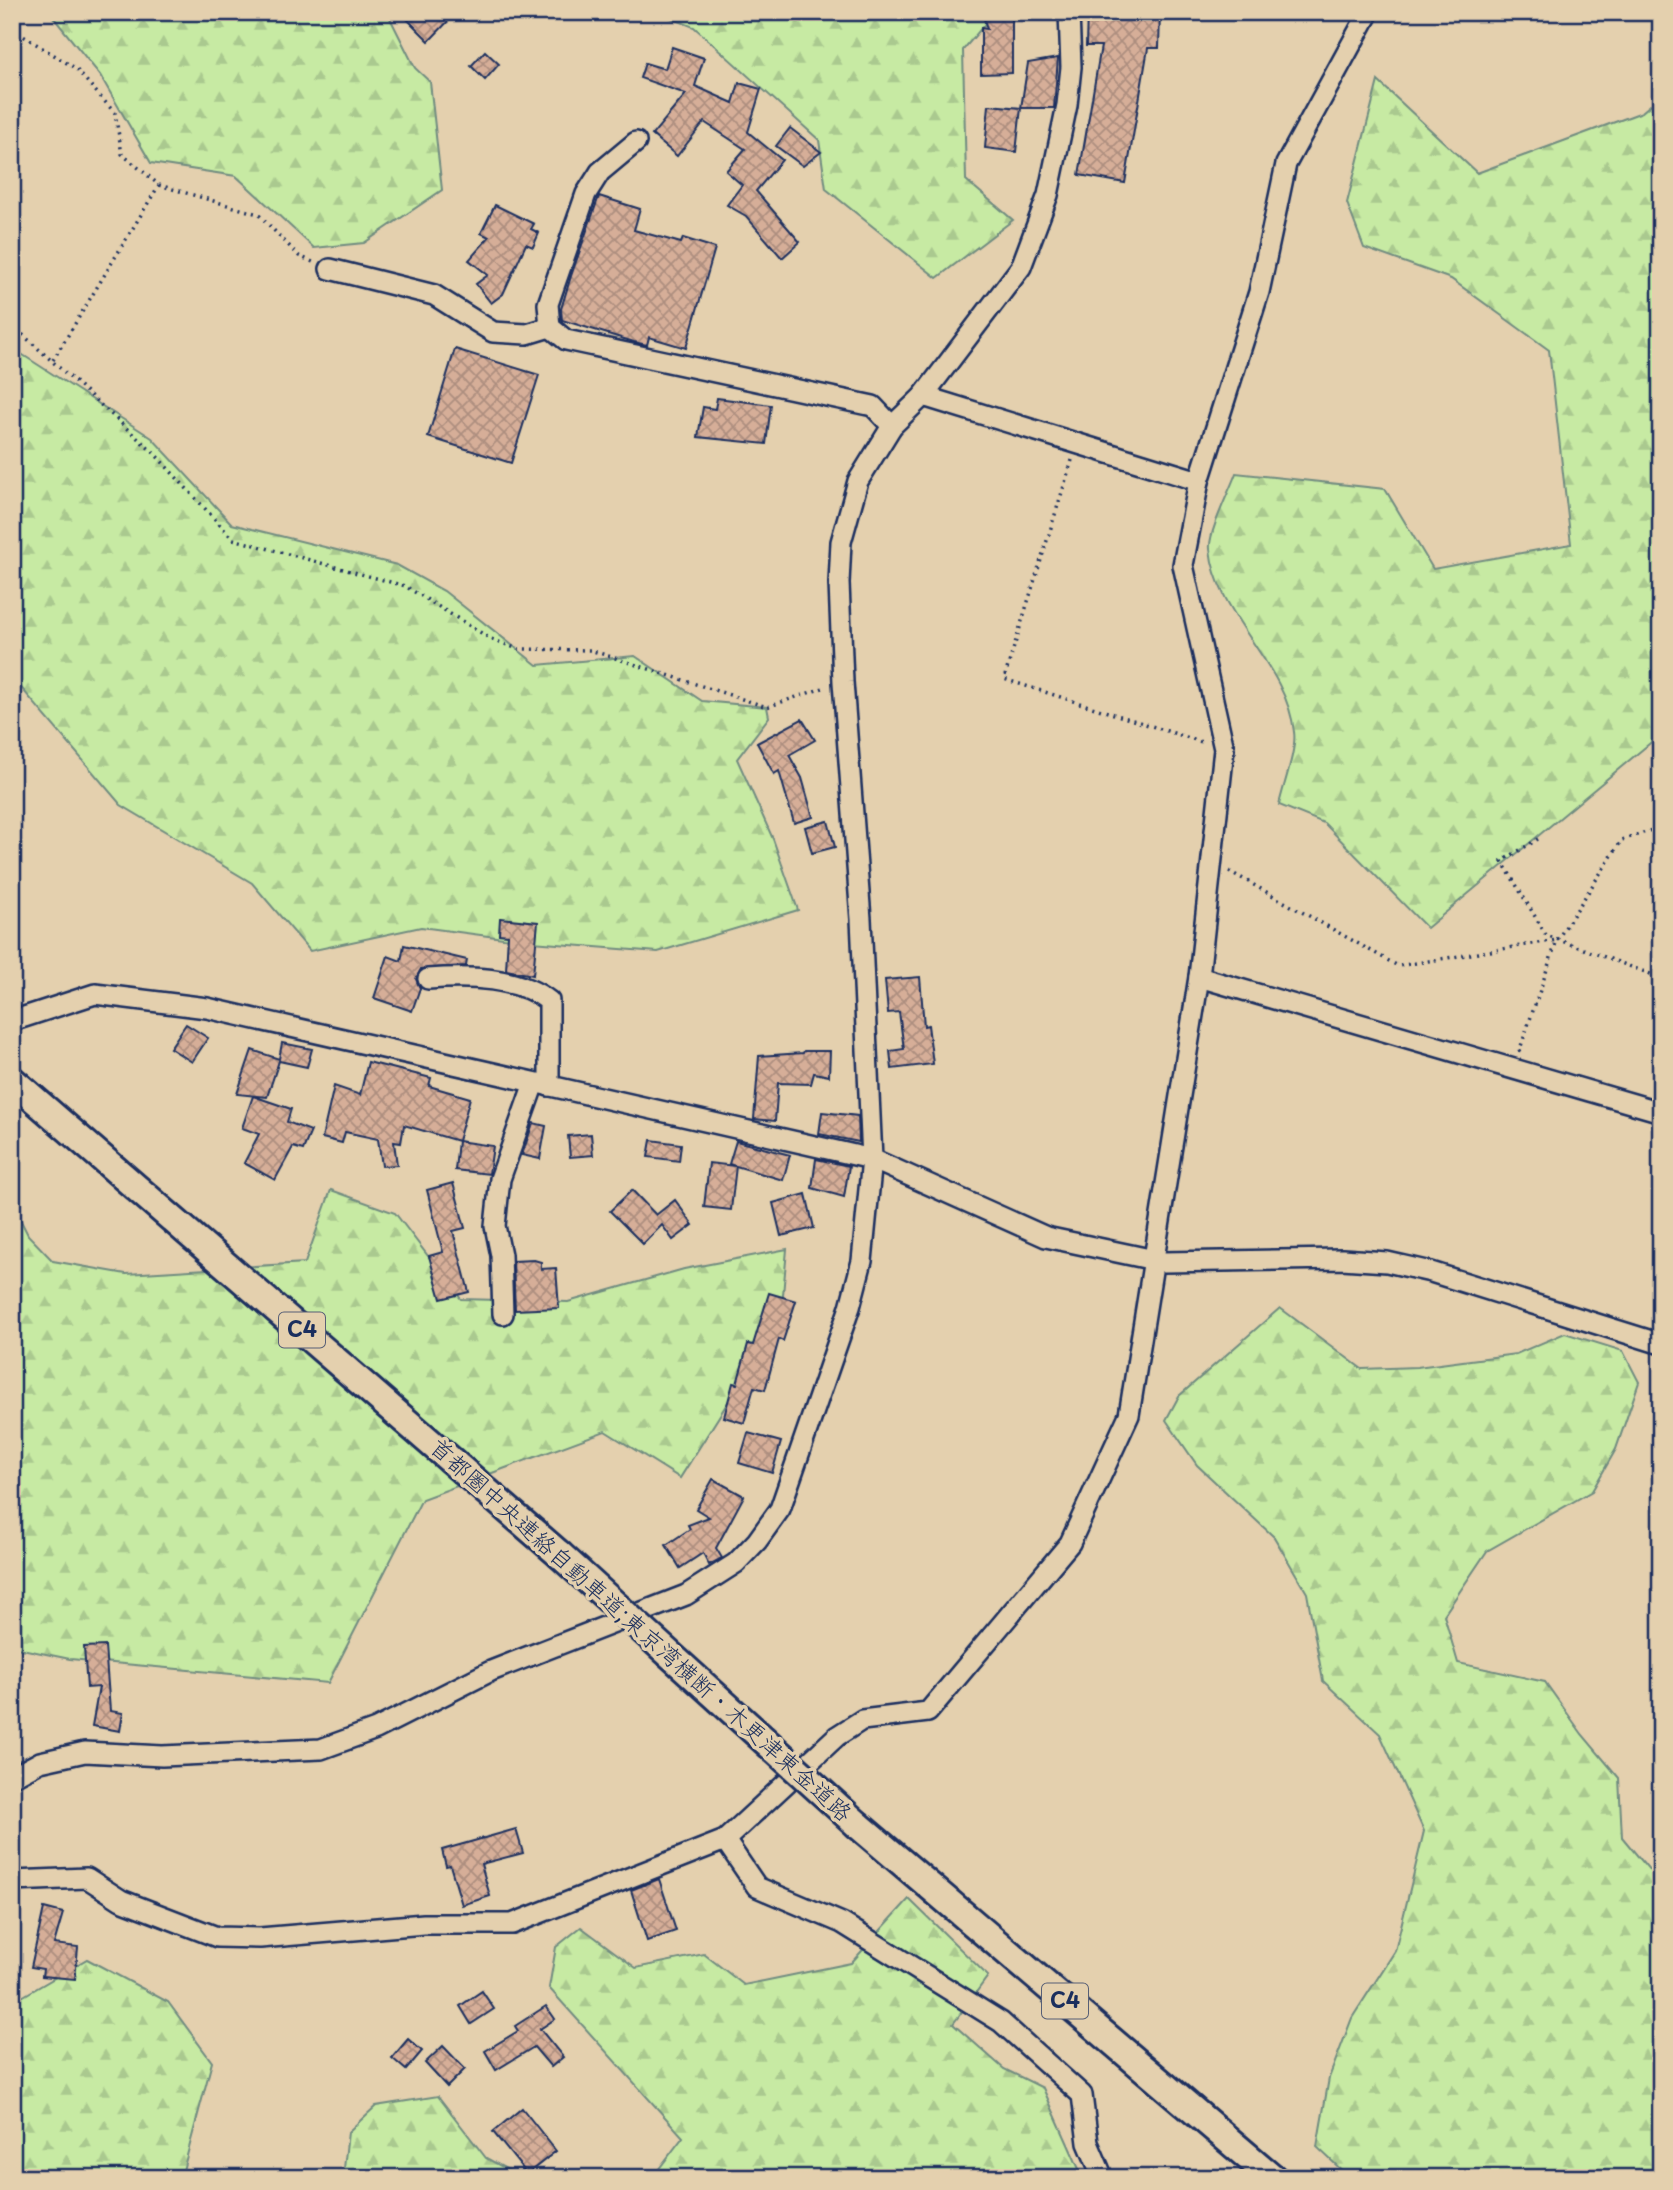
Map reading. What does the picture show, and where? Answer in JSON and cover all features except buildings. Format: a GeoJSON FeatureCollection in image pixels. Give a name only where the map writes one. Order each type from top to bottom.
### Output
{"type":"FeatureCollection","features":[{"type":"Feature","properties":{"kind":"highway","name":"首都圏中央連絡自動車道;東京湾横断・木更津東金道路"},"geometry":{"type":"LineString","coordinates":[[12,1080],[559,1554],[858,1825],[1273,2178]]}},
{"type":"Feature","properties":{"kind":"street"},"geometry":{"type":"LineString","coordinates":[[12,1777],[40,1762],[85,1752],[162,1756],[321,1749],[376,1729],[491,1671],[686,1595],[736,1563],[757,1541],[780,1509],[850,1307],[862,1261],[872,1159],[861,919],[843,682],[839,583],[841,542],[847,513],[859,481],[892,426],[923,396],[1021,267],[1048,195],[1067,105],[1071,67],[1069,12]]}},
{"type":"Feature","properties":{"kind":"street"},"geometry":{"type":"LineString","coordinates":[[12,1881],[87,1878],[121,1900],[218,1937],[260,1938],[425,1924],[512,1924],[725,1840],[836,1736],[862,1720],[928,1712],[1070,1543],[1129,1415],[1199,977],[1213,862],[1224,749],[1183,565],[1199,481],[1259,292],[1286,164],[1370,12]]}},
{"type":"Feature","properties":{"kind":"street"},"geometry":{"type":"LineString","coordinates":[[636,142],[600,172],[586,194],[548,304],[551,327],[566,340],[873,406],[892,426]]}},
{"type":"Feature","properties":{"kind":"street"},"geometry":{"type":"LineString","coordinates":[[330,269],[434,295],[493,332],[527,334],[551,327]]}},
{"type":"Feature","properties":{"kind":"street"},"geometry":{"type":"LineString","coordinates":[[923,396],[1199,481]]}},
{"type":"Feature","properties":{"kind":"street"},"geometry":{"type":"LineString","coordinates":[[428,979],[463,976],[534,989],[549,1001],[542,1084],[500,1179],[495,1226],[501,1255],[503,1314]]}},
{"type":"Feature","properties":{"kind":"street"},"geometry":{"type":"LineString","coordinates":[[1199,977],[1661,1112]]}},
{"type":"Feature","properties":{"kind":"street"},"geometry":{"type":"LineString","coordinates":[[12,1021],[95,994],[208,1008],[872,1159],[1046,1237],[1164,1262],[1342,1259],[1387,1262],[1431,1272],[1661,1344]]}},
{"type":"Feature","properties":{"kind":"street"},"geometry":{"type":"LineString","coordinates":[[725,1840],[757,1887],[842,1923],[1001,2022],[1082,2095],[1088,2143],[1103,2178]]}},
{"type":"Feature","properties":{"kind":"path"},"geometry":{"type":"LineString","coordinates":[[12,29],[75,68],[115,113],[122,154],[159,185],[258,214],[299,256],[330,269]]}},
{"type":"Feature","properties":{"kind":"path"},"geometry":{"type":"LineString","coordinates":[[53,360],[159,185]]}},
{"type":"Feature","properties":{"kind":"path"},"geometry":{"type":"LineString","coordinates":[[12,325],[154,453],[233,539],[405,586],[491,639],[518,649],[590,650],[767,706],[843,682]]}},
{"type":"Feature","properties":{"kind":"path"},"geometry":{"type":"LineString","coordinates":[[1077,443],[1004,679],[1224,749]]}},
{"type":"Feature","properties":{"kind":"path"},"geometry":{"type":"LineString","coordinates":[[1514,1067],[1557,940],[1622,840],[1661,827]]}},
{"type":"Feature","properties":{"kind":"path"},"geometry":{"type":"LineString","coordinates":[[1538,839],[1502,861],[1546,935],[1661,978]]}},
{"type":"Feature","properties":{"kind":"path"},"geometry":{"type":"LineString","coordinates":[[1213,862],[1398,966],[1557,940]]}},
{"type":"Feature","properties":{"kind":"green space"},"geometry":{"type":"Polygon","coordinates":[[[49,12],[387,12],[415,68],[430,82],[442,190],[364,243],[314,248],[236,176],[151,163],[100,75],[49,12]]]}},
{"type":"Feature","properties":{"kind":"green space"},"geometry":{"type":"Polygon","coordinates":[[[656,12],[995,12],[963,50],[966,180],[1013,220],[937,278],[826,189],[819,140],[694,27],[656,12]]]}},
{"type":"Feature","properties":{"kind":"green space"},"geometry":{"type":"Polygon","coordinates":[[[1378,81],[1477,173],[1642,112],[1661,96],[1661,740],[1655,739],[1427,928],[1324,823],[1279,805],[1292,758],[1294,739],[1289,707],[1279,684],[1225,597],[1215,574],[1210,549],[1216,522],[1236,473],[1385,489],[1433,569],[1571,544],[1549,350],[1451,279],[1364,248],[1347,203],[1378,81]]]}},
{"type":"Feature","properties":{"kind":"green space"},"geometry":{"type":"Polygon","coordinates":[[[12,348],[152,438],[232,524],[397,565],[444,591],[537,665],[635,656],[702,701],[767,707],[769,717],[737,759],[773,839],[798,910],[658,952],[532,942],[421,927],[310,951],[252,883],[121,805],[12,677],[12,348]]]}},
{"type":"Feature","properties":{"kind":"green space"},"geometry":{"type":"Polygon","coordinates":[[[331,1190],[395,1213],[461,1299],[568,1302],[684,1269],[787,1249],[781,1318],[680,1478],[605,1431],[422,1499],[328,1683],[70,1659],[12,1647],[12,1203],[28,1235],[53,1261],[126,1274],[305,1263],[331,1190]]]}},
{"type":"Feature","properties":{"kind":"green space"},"geometry":{"type":"Polygon","coordinates":[[[1280,1308],[1362,1369],[1417,1367],[1516,1354],[1565,1333],[1623,1351],[1639,1382],[1616,1449],[1592,1491],[1487,1551],[1444,1615],[1458,1663],[1545,1682],[1582,1734],[1619,1778],[1622,1837],[1661,1884],[1661,2178],[1350,2178],[1317,2147],[1329,2078],[1352,2018],[1395,1951],[1424,1831],[1380,1734],[1323,1681],[1307,1593],[1274,1537],[1197,1465],[1166,1420],[1179,1396],[1280,1308]]]}},
{"type":"Feature","properties":{"kind":"green space"},"geometry":{"type":"Polygon","coordinates":[[[909,1899],[988,1976],[953,2024],[1004,2069],[1043,2088],[1083,2178],[652,2178],[683,2137],[549,1988],[556,1947],[581,1927],[636,1968],[704,1954],[744,1985],[851,1963],[909,1899]]]}},
{"type":"Feature","properties":{"kind":"green space"},"geometry":{"type":"Polygon","coordinates":[[[87,1959],[168,2002],[212,2062],[181,2178],[12,2178],[12,1996],[20,1998],[87,1959]]]}},
{"type":"Feature","properties":{"kind":"green space"},"geometry":{"type":"Polygon","coordinates":[[[438,2096],[486,2158],[523,2178],[343,2178],[348,2132],[376,2106],[438,2096]]]}}]}
